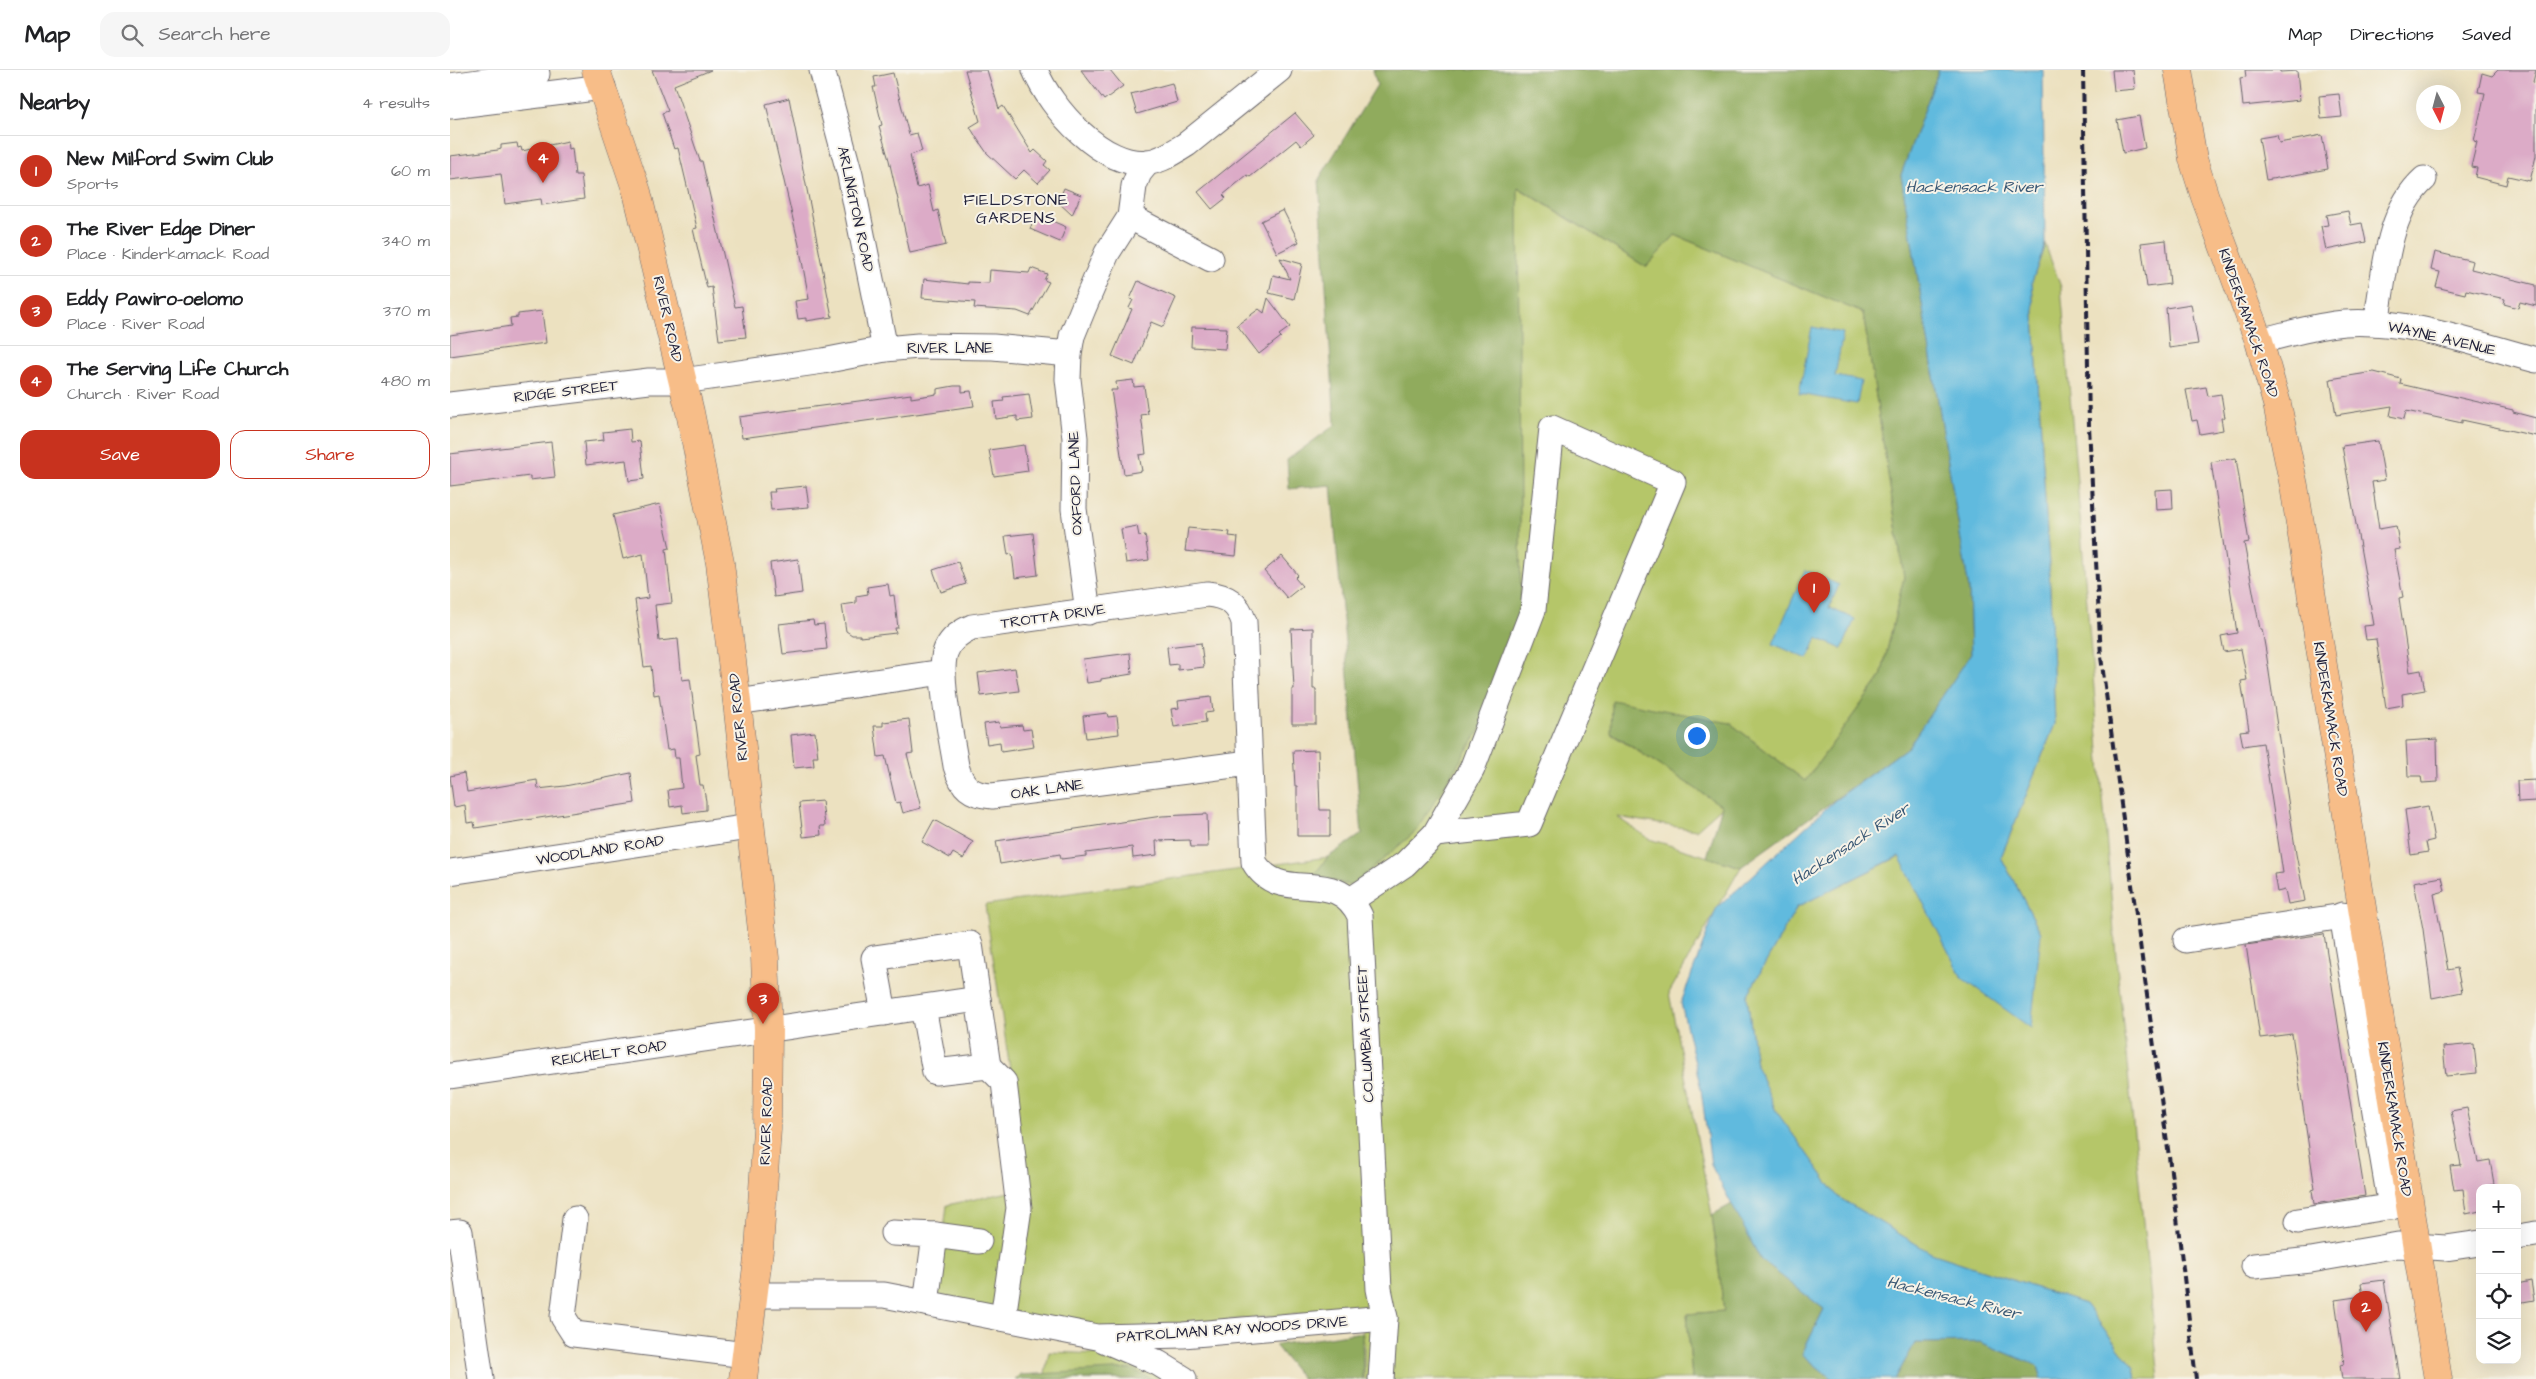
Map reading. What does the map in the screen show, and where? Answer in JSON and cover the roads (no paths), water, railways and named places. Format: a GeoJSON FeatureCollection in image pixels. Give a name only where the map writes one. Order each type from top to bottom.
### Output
{"type":"FeatureCollection","features":[{"type":"Feature","properties":{"kind":"main road","name":"KINDERKAMACK ROAD"},"geometry":{"type":"LineString","coordinates":[[2178,70],[2186,129],[2204,197],[2258,341],[2277,404],[2294,486],[2352,914],[2400,1205],[2416,1247],[2438,1379]]}},
{"type":"Feature","properties":{"kind":"main road","name":"RIVER ROAD"},"geometry":{"type":"LineString","coordinates":[[600,79],[637,192],[682,381],[720,563],[737,702],[765,958],[768,1030],[767,1130],[759,1250],[744,1367]]}},
{"type":"Feature","properties":{"kind":"street","name":"ARLINGTON ROAD"},"geometry":{"type":"LineString","coordinates":[[822,70],[846,159],[885,349]]}},
{"type":"Feature","properties":{"kind":"street"},"geometry":{"type":"LineString","coordinates":[[1035,70],[1054,102],[1084,135],[1103,151],[1125,161],[1148,162],[1174,152],[1187,144],[1279,70]]}},
{"type":"Feature","properties":{"kind":"street"},"geometry":{"type":"LineString","coordinates":[[450,86],[537,79],[600,79]]}},
{"type":"Feature","properties":{"kind":"street"},"geometry":{"type":"LineString","coordinates":[[450,106],[537,79]]}},
{"type":"Feature","properties":{"kind":"street"},"geometry":{"type":"LineString","coordinates":[[1069,354],[1072,336],[1086,301],[1108,253],[1130,217],[1134,186],[1139,173],[1148,162]]}},
{"type":"Feature","properties":{"kind":"street"},"geometry":{"type":"LineString","coordinates":[[2376,323],[2394,224],[2401,206],[2424,179]]}},
{"type":"Feature","properties":{"kind":"street"},"geometry":{"type":"LineString","coordinates":[[1130,217],[1211,258]]}},
{"type":"Feature","properties":{"kind":"street","name":"WAYNE AVENUE"},"geometry":{"type":"LineString","coordinates":[[2258,341],[2343,323],[2376,323],[2417,329],[2536,360]]}},
{"type":"Feature","properties":{"kind":"street","name":"RIVER LANE"},"geometry":{"type":"LineString","coordinates":[[682,381],[816,362],[885,349],[951,346],[1069,354]]}},
{"type":"Feature","properties":{"kind":"street","name":"OXFORD LANE"},"geometry":{"type":"LineString","coordinates":[[1069,354],[1068,380],[1075,438],[1073,502],[1088,612]]}},
{"type":"Feature","properties":{"kind":"street","name":"RIDGE STREET"},"geometry":{"type":"LineString","coordinates":[[450,405],[649,381],[682,381]]}},
{"type":"Feature","properties":{"kind":"street"},"geometry":{"type":"LineString","coordinates":[[1249,763],[1252,853],[1258,869],[1273,881],[1334,889],[1351,900],[1405,864],[1435,834],[1472,769],[1533,610],[1552,428],[1673,482],[1529,824],[1435,834]]}},
{"type":"Feature","properties":{"kind":"street","name":"TROTTA DRIVE"},"geometry":{"type":"LineString","coordinates":[[943,672],[945,653],[951,642],[960,632],[972,627],[1207,594],[1220,595],[1231,601],[1240,611],[1244,622],[1249,763]]}},
{"type":"Feature","properties":{"kind":"street"},"geometry":{"type":"LineString","coordinates":[[737,702],[943,672]]}},
{"type":"Feature","properties":{"kind":"street","name":"OAK LANE"},"geometry":{"type":"LineString","coordinates":[[943,672],[956,766],[960,780],[968,789],[978,795],[992,796],[1249,763]]}},
{"type":"Feature","properties":{"kind":"street","name":"WOODLAND ROAD"},"geometry":{"type":"LineString","coordinates":[[450,872],[750,827]]}},
{"type":"Feature","properties":{"kind":"street","name":"COLUMBIA STREET"},"geometry":{"type":"LineString","coordinates":[[1351,900],[1360,916],[1361,922],[1378,1290],[1385,1318],[1381,1379]]}},
{"type":"Feature","properties":{"kind":"street"},"geometry":{"type":"LineString","coordinates":[[2186,940],[2352,914]]}},
{"type":"Feature","properties":{"kind":"street"},"geometry":{"type":"LineString","coordinates":[[884,1013],[874,958],[970,944],[988,1066],[1004,1082],[1019,1208],[1003,1318]]}},
{"type":"Feature","properties":{"kind":"street","name":"REICHELT ROAD"},"geometry":{"type":"LineString","coordinates":[[450,1076],[978,999]]}},
{"type":"Feature","properties":{"kind":"street"},"geometry":{"type":"LineString","coordinates":[[923,1007],[935,1072],[988,1066]]}},
{"type":"Feature","properties":{"kind":"street"},"geometry":{"type":"LineString","coordinates":[[2298,1221],[2400,1205]]}},
{"type":"Feature","properties":{"kind":"street"},"geometry":{"type":"LineString","coordinates":[[575,1219],[563,1317],[568,1328],[574,1334],[744,1367]]}},
{"type":"Feature","properties":{"kind":"street"},"geometry":{"type":"LineString","coordinates":[[450,1233],[460,1232],[481,1379]]}},
{"type":"Feature","properties":{"kind":"street"},"geometry":{"type":"LineString","coordinates":[[893,1233],[935,1235],[979,1241]]}},
{"type":"Feature","properties":{"kind":"street"},"geometry":{"type":"LineString","coordinates":[[2521,1236],[2536,1234]]}},
{"type":"Feature","properties":{"kind":"street"},"geometry":{"type":"LineString","coordinates":[[926,1303],[935,1235]]}},
{"type":"Feature","properties":{"kind":"street"},"geometry":{"type":"LineString","coordinates":[[2254,1266],[2311,1260],[2398,1245],[2446,1248],[2476,1244]]}},
{"type":"Feature","properties":{"kind":"street","name":"PATROLMAN RAY WOODS DRIVE"},"geometry":{"type":"LineString","coordinates":[[753,1295],[884,1295],[1097,1337],[1183,1335],[1385,1318]]}},
{"type":"Feature","properties":{"kind":"street"},"geometry":{"type":"LineString","coordinates":[[1097,1337],[1158,1363],[1184,1379]]}},
{"type":"Feature","properties":{"kind":"water","name":"Hackensack River"},"geometry":{"type":"Polygon","coordinates":[[[1939,70],[2043,70],[2045,244],[2032,282],[2049,565],[2055,724],[2001,857],[2041,933],[2031,1028],[1962,978],[1899,856],[1797,907],[1747,996],[1756,1065],[1776,1111],[1838,1197],[1931,1253],[2085,1304],[2134,1368],[2136,1379],[2042,1379],[2038,1366],[1980,1342],[1915,1343],[1895,1379],[1832,1379],[1802,1354],[1824,1309],[1761,1260],[1711,1165],[1701,1089],[1681,1003],[1716,909],[1834,801],[1908,747],[1971,654],[1969,589],[1901,175],[1939,70]]]}},
{"type":"Feature","properties":{"kind":"water"},"geometry":{"type":"Polygon","coordinates":[[[1812,327],[1843,333],[1835,376],[1861,381],[1857,404],[1799,394],[1812,327]]]}},
{"type":"Feature","properties":{"kind":"water"},"geometry":{"type":"Polygon","coordinates":[[[1805,570],[1839,585],[1829,608],[1855,619],[1842,649],[1817,638],[1808,659],[1773,644],[1805,570]]]}},
{"type":"Feature","properties":{"kind":"railway"},"geometry":{"type":"LineString","coordinates":[[2083,70],[2089,426],[2101,657],[2175,1201],[2196,1379]]}},
{"type":"Feature","properties":{"kind":"place","name":"The Serving Life Church"},"geometry":{"type":"Point","coordinates":[543,183]}},
{"type":"Feature","properties":{"kind":"place","name":"New Milford Swim Club"},"geometry":{"type":"Point","coordinates":[1814,613]}},
{"type":"Feature","properties":{"kind":"place","name":"Eddy Pawiro-oelomo"},"geometry":{"type":"Point","coordinates":[763,1024]}},
{"type":"Feature","properties":{"kind":"place","name":"The River Edge Diner"},"geometry":{"type":"Point","coordinates":[2366,1332]}},
{"type":"Feature","properties":{"kind":"district","name":"FIELDSTONE GARDENS"},"geometry":{"type":"Point","coordinates":[1016,208]}}]}
